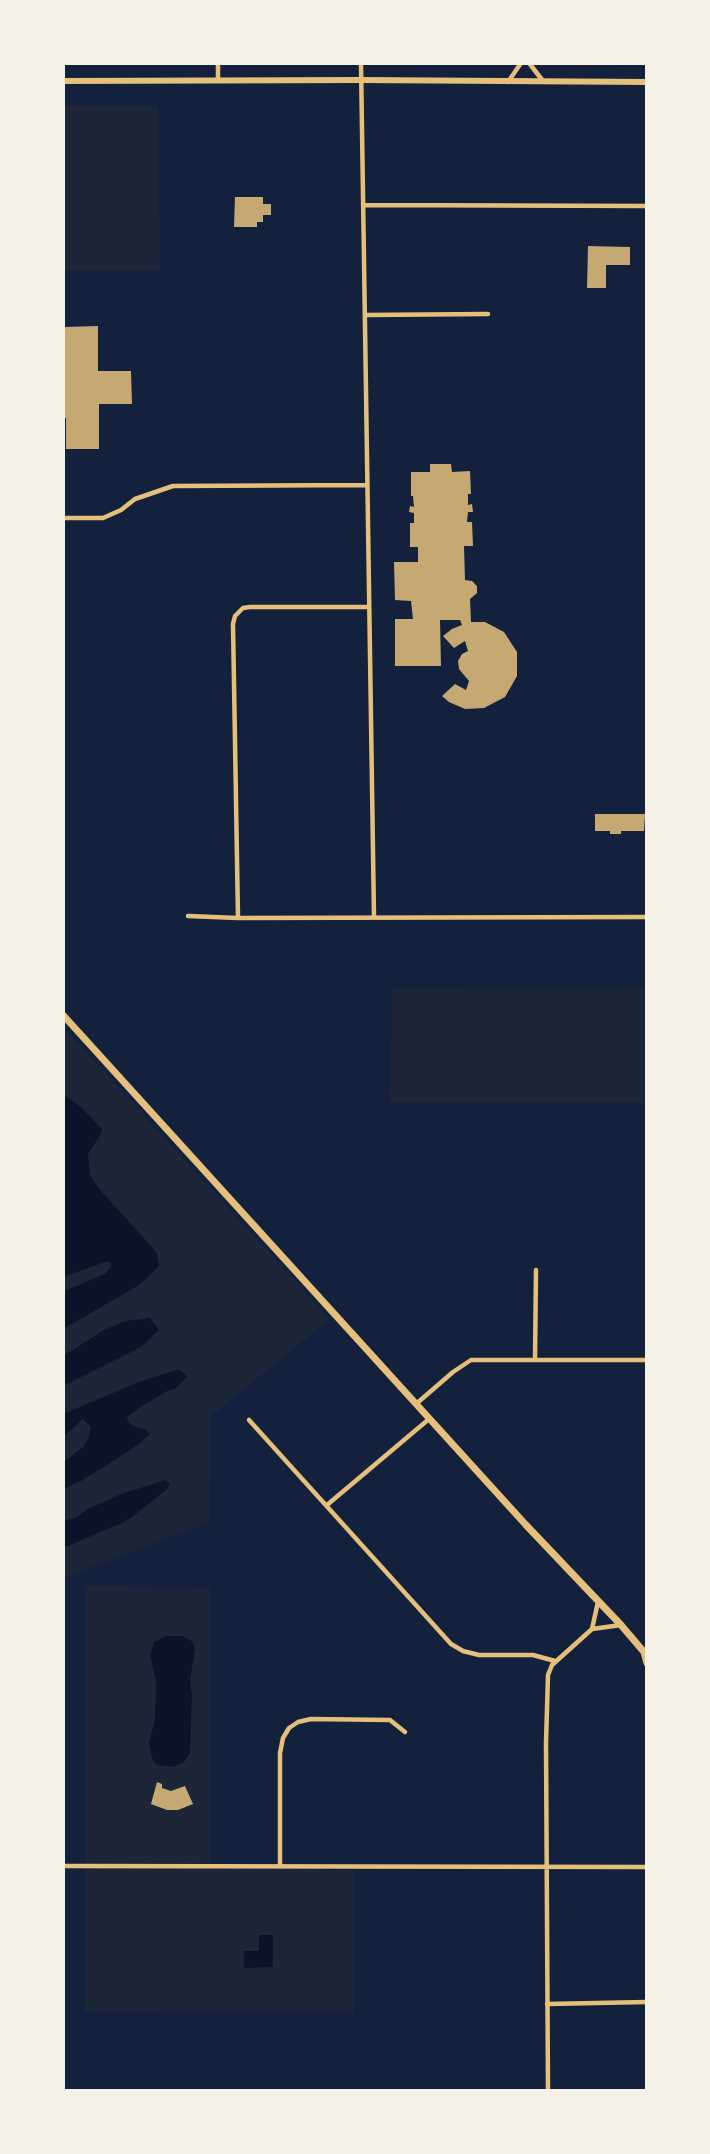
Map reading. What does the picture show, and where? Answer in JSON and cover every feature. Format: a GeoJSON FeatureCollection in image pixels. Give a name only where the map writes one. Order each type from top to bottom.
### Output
{"type":"FeatureCollection","features":[{"type":"Feature","properties":{"kind":"main road"},"geometry":{"type":"LineString","coordinates":[[63,1015],[429,1419],[621,1625],[645,1652],[647,1663]]}},
{"type":"Feature","properties":{"kind":"street"},"geometry":{"type":"LineString","coordinates":[[218,63],[218,81]]}},
{"type":"Feature","properties":{"kind":"street"},"geometry":{"type":"LineString","coordinates":[[361,63],[374,916]]}},
{"type":"Feature","properties":{"kind":"street"},"geometry":{"type":"LineString","coordinates":[[508,82],[521,63]]}},
{"type":"Feature","properties":{"kind":"street"},"geometry":{"type":"LineString","coordinates":[[529,63],[544,81]]}},
{"type":"Feature","properties":{"kind":"street"},"geometry":{"type":"LineString","coordinates":[[63,81],[647,82]]}},
{"type":"Feature","properties":{"kind":"street"},"geometry":{"type":"LineString","coordinates":[[363,205],[647,206]]}},
{"type":"Feature","properties":{"kind":"street"},"geometry":{"type":"LineString","coordinates":[[365,315],[488,314]]}},
{"type":"Feature","properties":{"kind":"street"},"geometry":{"type":"LineString","coordinates":[[63,519],[103,518],[121,510],[135,499],[173,486],[367,485]]}},
{"type":"Feature","properties":{"kind":"street"},"geometry":{"type":"LineString","coordinates":[[238,918],[233,624],[243,608],[250,607],[368,607]]}},
{"type":"Feature","properties":{"kind":"street"},"geometry":{"type":"LineString","coordinates":[[188,916],[647,917]]}},
{"type":"Feature","properties":{"kind":"street"},"geometry":{"type":"LineString","coordinates":[[535,1360],[536,1270]]}},
{"type":"Feature","properties":{"kind":"street"},"geometry":{"type":"LineString","coordinates":[[416,1404],[471,1360],[647,1360]]}},
{"type":"Feature","properties":{"kind":"street"},"geometry":{"type":"LineString","coordinates":[[327,1505],[429,1419]]}},
{"type":"Feature","properties":{"kind":"street"},"geometry":{"type":"LineString","coordinates":[[249,1420],[451,1644],[463,1651],[479,1655],[533,1655],[556,1662]]}},
{"type":"Feature","properties":{"kind":"street"},"geometry":{"type":"LineString","coordinates":[[592,1629],[598,1601]]}},
{"type":"Feature","properties":{"kind":"street"},"geometry":{"type":"LineString","coordinates":[[548,2091],[548,1675],[556,1662],[592,1629],[621,1625]]}},
{"type":"Feature","properties":{"kind":"street"},"geometry":{"type":"LineString","coordinates":[[280,1866],[280,1753],[283,1738],[289,1728],[298,1722],[311,1719],[390,1720],[405,1732]]}},
{"type":"Feature","properties":{"kind":"street"},"geometry":{"type":"LineString","coordinates":[[63,1866],[647,1867]]}},
{"type":"Feature","properties":{"kind":"street"},"geometry":{"type":"LineString","coordinates":[[547,2004],[647,2001]]}},
{"type":"Feature","properties":{"kind":"shaded area"},"geometry":{"type":"Polygon","coordinates":[[[63,106],[158,106],[160,270],[63,270],[63,106]]]}},
{"type":"Feature","properties":{"kind":"shaded area"},"geometry":{"type":"Polygon","coordinates":[[[647,987],[647,1103],[390,1102],[392,988],[647,987]]]}},
{"type":"Feature","properties":{"kind":"shaded area"},"geometry":{"type":"Polygon","coordinates":[[[63,1027],[330,1319],[211,1416],[209,1523],[63,1578],[63,1027]]]}},
{"type":"Feature","properties":{"kind":"shaded area"},"geometry":{"type":"Polygon","coordinates":[[[63,1094],[81,1107],[102,1129],[88,1153],[90,1176],[152,1247],[157,1254],[159,1266],[141,1284],[63,1329],[63,1292],[106,1273],[112,1266],[108,1261],[63,1277],[63,1094]]]}},
{"type":"Feature","properties":{"kind":"shaded area"},"geometry":{"type":"Polygon","coordinates":[[[150,1318],[159,1330],[141,1347],[63,1386],[63,1356],[104,1330],[125,1321],[150,1318]]]}},
{"type":"Feature","properties":{"kind":"shaded area"},"geometry":{"type":"Polygon","coordinates":[[[179,1369],[187,1377],[175,1389],[169,1390],[127,1417],[133,1426],[145,1429],[150,1434],[115,1460],[63,1489],[63,1463],[83,1447],[91,1427],[83,1419],[63,1437],[63,1414],[139,1382],[179,1369]]]}},
{"type":"Feature","properties":{"kind":"shaded area"},"geometry":{"type":"Polygon","coordinates":[[[166,1480],[170,1485],[166,1490],[132,1517],[63,1548],[63,1521],[75,1518],[121,1494],[166,1480]]]}},
{"type":"Feature","properties":{"kind":"shaded area"},"geometry":{"type":"Polygon","coordinates":[[[85,1586],[210,1588],[210,1869],[354,1870],[354,2013],[85,2012],[85,1586]]]}},
{"type":"Feature","properties":{"kind":"shaded area"},"geometry":{"type":"Polygon","coordinates":[[[166,1636],[182,1636],[193,1642],[195,1648],[190,1681],[190,1753],[184,1762],[173,1767],[157,1765],[152,1759],[149,1743],[155,1719],[156,1690],[150,1655],[154,1642],[166,1636]]]}},
{"type":"Feature","properties":{"kind":"shaded area"},"geometry":{"type":"Polygon","coordinates":[[[259,1935],[273,1935],[273,1967],[244,1968],[244,1951],[259,1951],[259,1935]]]}},
{"type":"Feature","properties":{"kind":"building"},"geometry":{"type":"Polygon","coordinates":[[[235,197],[263,197],[263,204],[271,204],[271,215],[263,215],[263,222],[257,222],[257,227],[234,227],[235,197]]]}},
{"type":"Feature","properties":{"kind":"building"},"geometry":{"type":"Polygon","coordinates":[[[588,246],[630,247],[630,265],[606,265],[606,288],[587,288],[588,246]]]}},
{"type":"Feature","properties":{"kind":"building"},"geometry":{"type":"Polygon","coordinates":[[[98,326],[98,371],[131,371],[132,404],[99,404],[99,449],[66,449],[66,418],[63,418],[65,327],[98,326]]]}},
{"type":"Feature","properties":{"kind":"building"},"geometry":{"type":"Polygon","coordinates":[[[430,464],[451,464],[452,472],[470,471],[471,494],[468,494],[468,505],[472,504],[473,512],[468,512],[467,522],[472,522],[473,546],[464,546],[465,580],[472,581],[477,586],[477,593],[470,599],[471,622],[485,622],[504,632],[517,652],[517,676],[505,697],[484,708],[465,709],[442,696],[455,684],[466,690],[469,681],[459,669],[458,661],[462,654],[468,651],[465,641],[454,648],[443,636],[462,625],[460,620],[440,620],[441,666],[395,666],[395,619],[413,619],[411,601],[395,600],[394,562],[418,562],[418,547],[410,547],[410,523],[414,523],[414,513],[409,512],[410,506],[414,507],[411,472],[430,472],[430,464]]]}},
{"type":"Feature","properties":{"kind":"building"},"geometry":{"type":"Polygon","coordinates":[[[595,814],[645,814],[644,831],[610,834],[610,831],[595,831],[595,814]]]}},
{"type":"Feature","properties":{"kind":"building"},"geometry":{"type":"Polygon","coordinates":[[[157,1782],[162,1784],[162,1788],[171,1791],[185,1786],[193,1804],[178,1810],[167,1810],[151,1804],[157,1782]]]}}]}
